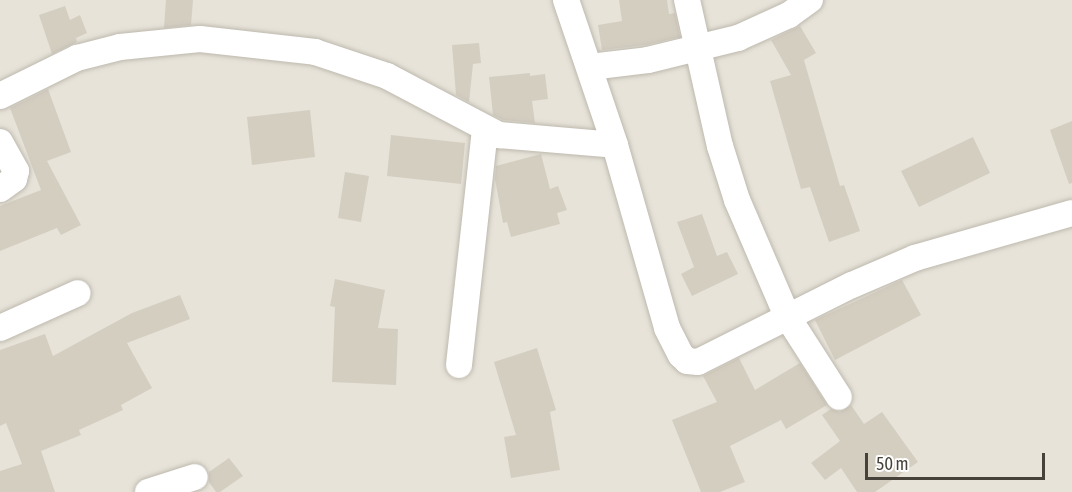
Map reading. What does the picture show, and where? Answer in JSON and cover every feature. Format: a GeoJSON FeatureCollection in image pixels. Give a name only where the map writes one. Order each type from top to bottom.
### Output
{"type":"FeatureCollection","features":[{"type":"Feature","properties":{"kind":"street"},"geometry":{"type":"LineString","coordinates":[[566,0],[615,145],[667,328],[681,355],[687,361],[698,362],[787,316],[915,258],[1072,213]]}},
{"type":"Feature","properties":{"kind":"street"},"geometry":{"type":"LineString","coordinates":[[687,0],[720,146],[736,200],[787,316],[839,397]]}},
{"type":"Feature","properties":{"kind":"street"},"geometry":{"type":"LineString","coordinates":[[590,67],[648,60],[738,38],[789,15],[810,0]]}},
{"type":"Feature","properties":{"kind":"street"},"geometry":{"type":"LineString","coordinates":[[0,96],[77,58],[120,47],[200,39],[315,52],[387,76],[500,135],[615,145]]}},
{"type":"Feature","properties":{"kind":"street"},"geometry":{"type":"LineString","coordinates":[[459,365],[485,129]]}},
{"type":"Feature","properties":{"kind":"street"},"geometry":{"type":"LineString","coordinates":[[0,142],[16,171],[14,179],[0,189]]}},
{"type":"Feature","properties":{"kind":"street"},"geometry":{"type":"LineString","coordinates":[[0,328],[78,293]]}},
{"type":"Feature","properties":{"kind":"street"},"geometry":{"type":"LineString","coordinates":[[148,492],[195,477]]}},
{"type":"Feature","properties":{"kind":"shaded area"},"geometry":{"type":"Polygon","coordinates":[[[0,0],[1072,0],[1072,492],[0,492],[0,0]]]}},
{"type":"Feature","properties":{"kind":"building"},"geometry":{"type":"Polygon","coordinates":[[[166,0],[193,0],[191,25],[164,28],[166,0]]]}},
{"type":"Feature","properties":{"kind":"building"},"geometry":{"type":"Polygon","coordinates":[[[619,0],[667,0],[669,14],[675,13],[680,37],[645,45],[602,50],[598,25],[622,21],[619,0]]]}},
{"type":"Feature","properties":{"kind":"building"},"geometry":{"type":"Polygon","coordinates":[[[65,6],[70,20],[80,15],[87,33],[76,38],[77,42],[52,54],[39,15],[65,6]]]}},
{"type":"Feature","properties":{"kind":"building"},"geometry":{"type":"Polygon","coordinates":[[[800,26],[816,53],[804,60],[840,186],[844,185],[860,231],[829,242],[810,187],[801,189],[770,81],[791,75],[771,40],[800,26]]]}},
{"type":"Feature","properties":{"kind":"building"},"geometry":{"type":"Polygon","coordinates":[[[479,43],[481,63],[473,64],[469,102],[456,95],[452,45],[479,43]]]}},
{"type":"Feature","properties":{"kind":"building"},"geometry":{"type":"Polygon","coordinates":[[[530,73],[530,76],[545,74],[548,99],[532,101],[535,123],[503,120],[493,115],[489,77],[530,73]]]}},
{"type":"Feature","properties":{"kind":"building"},"geometry":{"type":"Polygon","coordinates":[[[48,89],[71,152],[47,161],[81,225],[61,235],[57,228],[0,251],[0,206],[41,190],[10,108],[48,89]]]}},
{"type":"Feature","properties":{"kind":"building"},"geometry":{"type":"Polygon","coordinates":[[[310,110],[315,157],[252,165],[247,117],[310,110]]]}},
{"type":"Feature","properties":{"kind":"building"},"geometry":{"type":"Polygon","coordinates":[[[1072,121],[1072,183],[1069,184],[1050,130],[1072,121]]]}},
{"type":"Feature","properties":{"kind":"building"},"geometry":{"type":"Polygon","coordinates":[[[391,135],[465,143],[461,184],[387,176],[391,135]]]}},
{"type":"Feature","properties":{"kind":"building"},"geometry":{"type":"Polygon","coordinates":[[[973,137],[990,173],[919,207],[901,171],[973,137]]]}},
{"type":"Feature","properties":{"kind":"building"},"geometry":{"type":"Polygon","coordinates":[[[541,154],[550,189],[558,186],[567,210],[557,213],[560,224],[511,237],[507,222],[503,223],[495,179],[496,166],[541,154]]]}},
{"type":"Feature","properties":{"kind":"building"},"geometry":{"type":"Polygon","coordinates":[[[345,172],[369,176],[361,222],[338,218],[345,172]]]}},
{"type":"Feature","properties":{"kind":"building"},"geometry":{"type":"Polygon","coordinates":[[[702,214],[717,256],[727,252],[738,274],[692,296],[681,274],[694,267],[677,222],[702,214]]]}},
{"type":"Feature","properties":{"kind":"building"},"geometry":{"type":"Polygon","coordinates":[[[335,279],[385,290],[378,328],[398,329],[396,385],[332,382],[335,307],[330,306],[335,279]]]}},
{"type":"Feature","properties":{"kind":"building"},"geometry":{"type":"Polygon","coordinates":[[[902,280],[921,315],[835,360],[815,320],[902,280]]]}},
{"type":"Feature","properties":{"kind":"building"},"geometry":{"type":"Polygon","coordinates":[[[180,295],[190,319],[127,343],[152,388],[121,405],[123,410],[79,430],[81,435],[41,451],[55,492],[0,492],[0,471],[22,464],[6,423],[0,426],[0,350],[45,334],[53,356],[132,313],[180,295]]]}},
{"type":"Feature","properties":{"kind":"building"},"geometry":{"type":"Polygon","coordinates":[[[537,348],[556,410],[550,412],[560,470],[511,478],[504,437],[516,435],[494,362],[537,348]]]}},
{"type":"Feature","properties":{"kind":"building"},"geometry":{"type":"Polygon","coordinates":[[[739,358],[755,390],[800,363],[827,405],[786,429],[781,420],[730,446],[745,482],[720,492],[701,492],[672,420],[717,402],[703,376],[739,358]]]}},
{"type":"Feature","properties":{"kind":"building"},"geometry":{"type":"Polygon","coordinates":[[[851,405],[864,424],[882,412],[918,462],[875,492],[857,492],[841,468],[825,480],[811,463],[840,441],[822,415],[831,409],[840,412],[851,405]]]}},
{"type":"Feature","properties":{"kind":"building"},"geometry":{"type":"Polygon","coordinates":[[[229,458],[243,476],[220,492],[216,492],[209,482],[209,472],[229,458]]]}}]}
